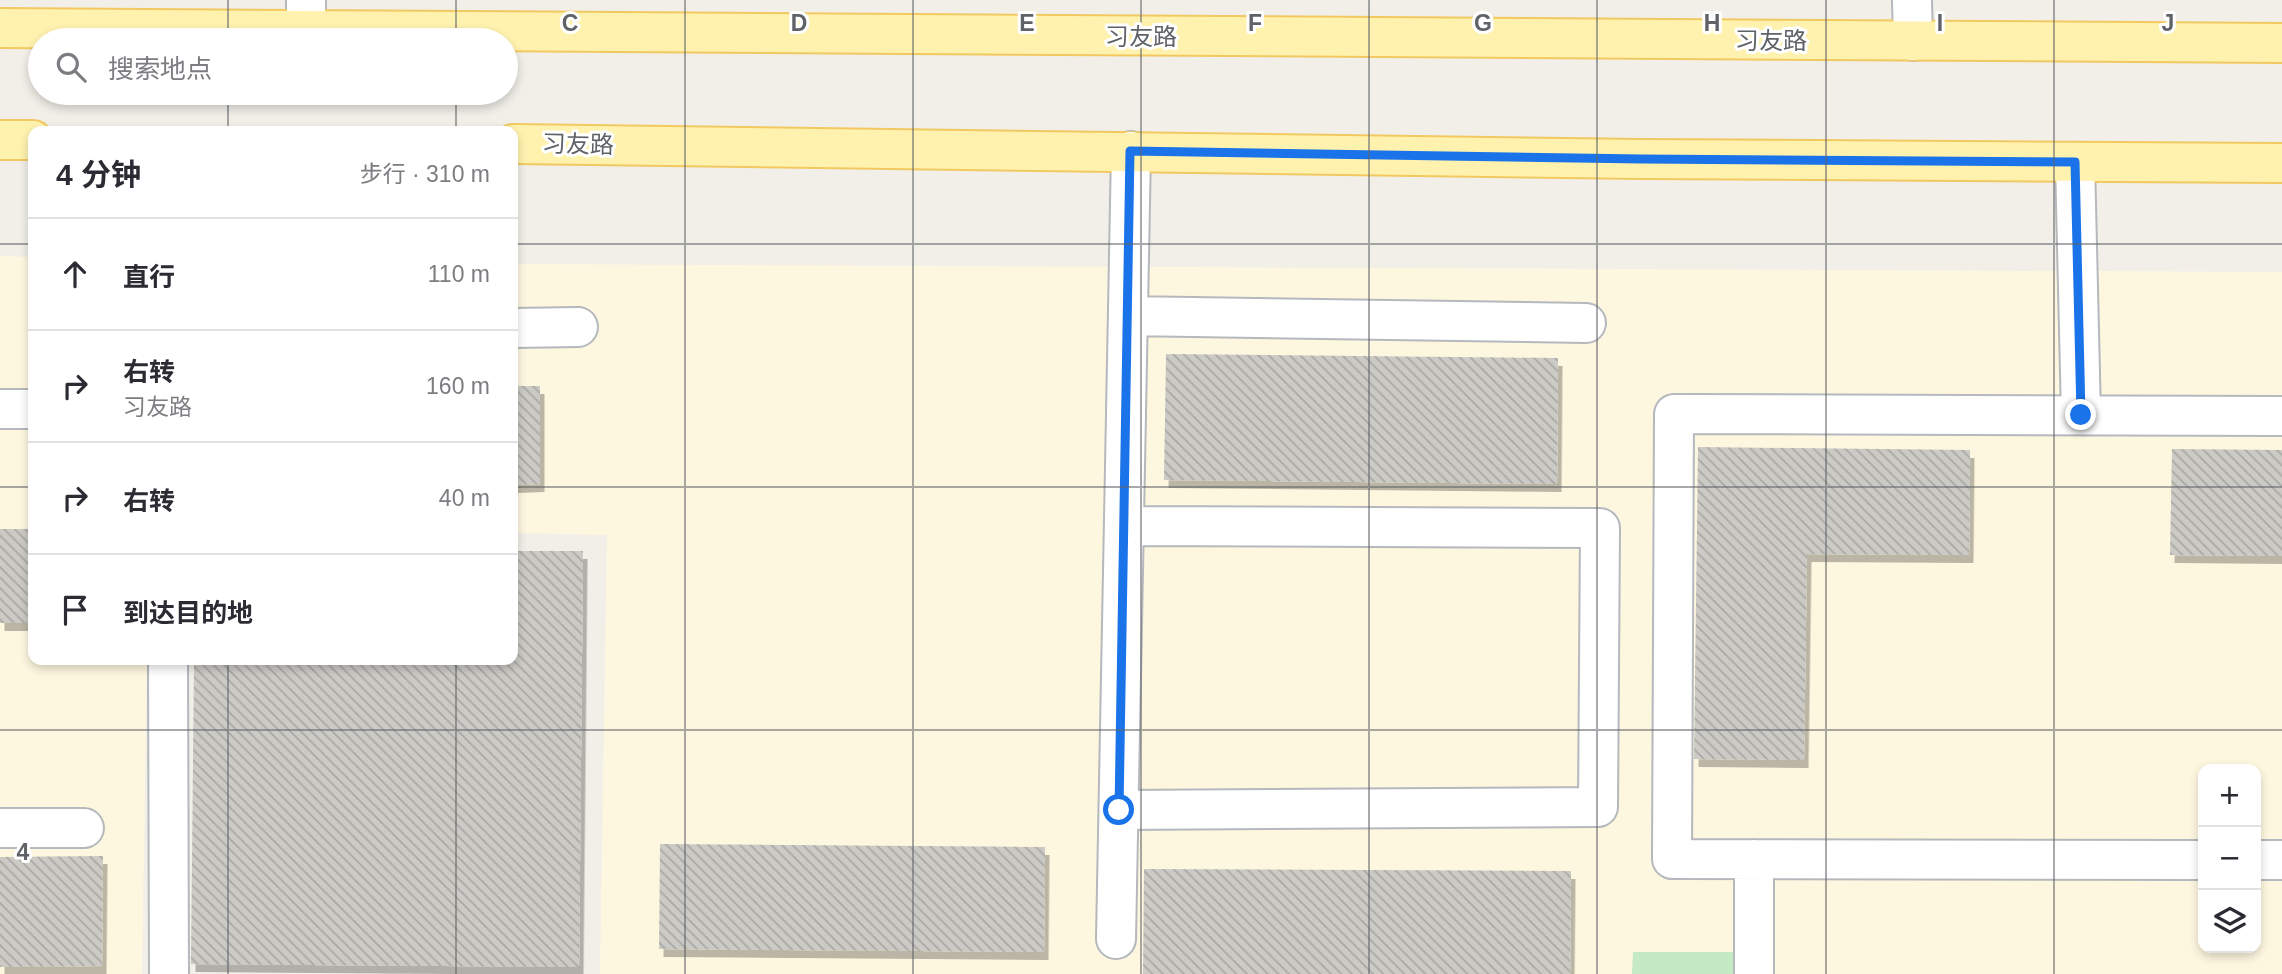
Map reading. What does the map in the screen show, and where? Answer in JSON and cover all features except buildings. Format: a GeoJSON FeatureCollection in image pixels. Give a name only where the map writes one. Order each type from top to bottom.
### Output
{"type":"FeatureCollection","features":[{"type":"Feature","properties":{"kind":"main road","name":"习友路"},"geometry":{"type":"LineString","coordinates":[[0,28],[306,15],[1913,41],[2282,43]]}},
{"type":"Feature","properties":{"kind":"main road"},"geometry":{"type":"LineString","coordinates":[[0,140],[28,140]]}},
{"type":"Feature","properties":{"kind":"main road","name":"习友路"},"geometry":{"type":"LineString","coordinates":[[518,144],[1642,159],[2282,163]]}},
{"type":"Feature","properties":{"kind":"lane"},"geometry":{"type":"LineString","coordinates":[[1912,0],[1913,41]]}},
{"type":"Feature","properties":{"kind":"lane"},"geometry":{"type":"LineString","coordinates":[[1116,939],[1130,151]]}},
{"type":"Feature","properties":{"kind":"lane"},"geometry":{"type":"LineString","coordinates":[[2075,162],[2081,415]]}},
{"type":"Feature","properties":{"kind":"lane"},"geometry":{"type":"LineString","coordinates":[[1128,316],[1586,323]]}},
{"type":"Feature","properties":{"kind":"lane"},"geometry":{"type":"LineString","coordinates":[[518,328],[578,327]]}},
{"type":"Feature","properties":{"kind":"lane"},"geometry":{"type":"LineString","coordinates":[[0,409],[28,409]]}},
{"type":"Feature","properties":{"kind":"lane"},"geometry":{"type":"LineString","coordinates":[[2198,860],[1672,859],[1674,415],[2282,416]]}},
{"type":"Feature","properties":{"kind":"lane"},"geometry":{"type":"LineString","coordinates":[[1119,810],[1598,807],[1600,528],[1124,526]]}},
{"type":"Feature","properties":{"kind":"lane"},"geometry":{"type":"LineString","coordinates":[[168,665],[169,974]]}},
{"type":"Feature","properties":{"kind":"lane"},"geometry":{"type":"LineString","coordinates":[[0,828],[83,828]]}},
{"type":"Feature","properties":{"kind":"lane"},"geometry":{"type":"LineString","coordinates":[[1754,859],[1754,974]]}},
{"type":"Feature","properties":{"kind":"lane"},"geometry":{"type":"LineString","coordinates":[[2261,860],[2282,860]]}},
{"type":"Feature","properties":{"kind":"shaded area"},"geometry":{"type":"Polygon","coordinates":[[[0,256],[28,257],[28,665],[147,665],[142,974],[0,974],[0,256]]]}},
{"type":"Feature","properties":{"kind":"shaded area"},"geometry":{"type":"Polygon","coordinates":[[[518,264],[2282,272],[2282,974],[600,974],[607,535],[518,533],[518,264]]]}},
{"type":"Feature","properties":{"kind":"green space"},"geometry":{"type":"Polygon","coordinates":[[[1633,952],[1740,952],[1740,974],[1632,974],[1633,952]]]}},
{"type":"Feature","properties":{"kind":"route"},"geometry":{"type":"LineString","coordinates":[[1119,810],[1130,151],[2075,162],[2081,415]]}}]}
